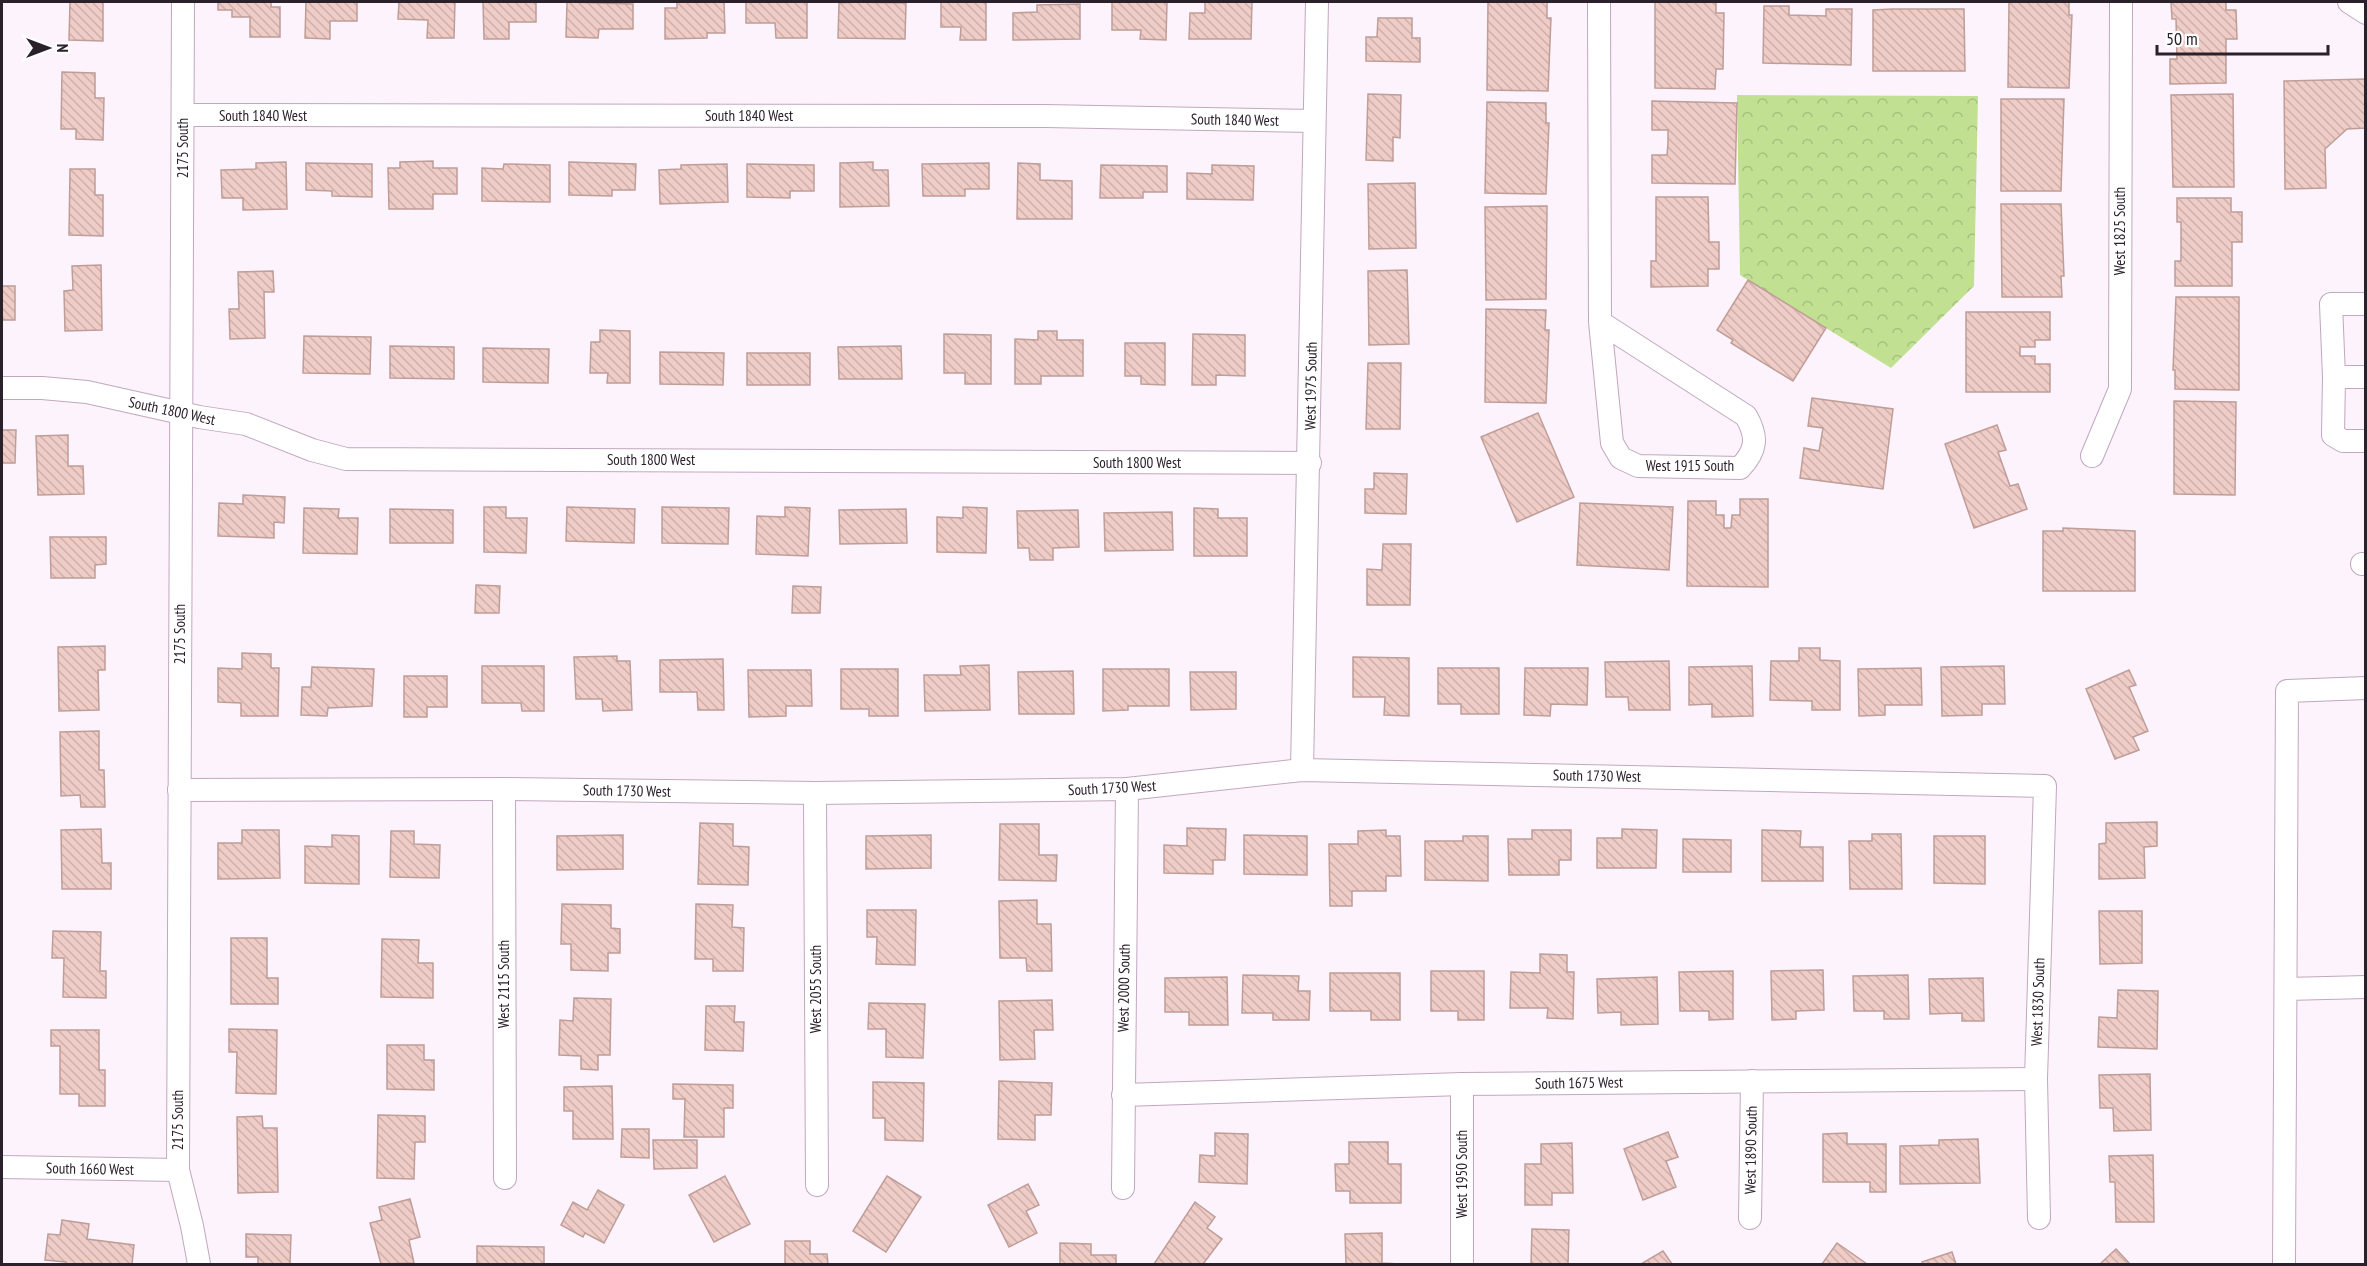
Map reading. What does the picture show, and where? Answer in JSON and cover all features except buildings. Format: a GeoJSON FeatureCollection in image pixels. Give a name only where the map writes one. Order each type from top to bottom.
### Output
{"type":"FeatureCollection","features":[{"type":"Feature","properties":{"kind":"street","name":"2175 South"},"geometry":{"type":"LineString","coordinates":[[183,2],[178,1170],[199,1264]]}},
{"type":"Feature","properties":{"kind":"street","name":"West 1975 South"},"geometry":{"type":"LineString","coordinates":[[1302,770],[1310,464],[1317,2]]}},
{"type":"Feature","properties":{"kind":"street","name":"West 1915 South"},"geometry":{"type":"LineString","coordinates":[[1599,2],[1600,322],[1612,443],[1620,458],[1638,466],[1740,468],[1752,455],[1756,441],[1754,431],[1746,416],[1600,322]]}},
{"type":"Feature","properties":{"kind":"street","name":"West 1825 South"},"geometry":{"type":"LineString","coordinates":[[2092,456],[2120,389],[2121,2]]}},
{"type":"Feature","properties":{"kind":"street"},"geometry":{"type":"LineString","coordinates":[[2349,2],[2366,13]]}},
{"type":"Feature","properties":{"kind":"street","name":"South 1840 West"},"geometry":{"type":"LineString","coordinates":[[183,116],[1045,116],[1314,121]]}},
{"type":"Feature","properties":{"kind":"street"},"geometry":{"type":"LineString","coordinates":[[2366,304],[2331,304],[2334,377],[2333,435],[2343,441],[2366,441]]}},
{"type":"Feature","properties":{"kind":"street"},"geometry":{"type":"LineString","coordinates":[[2334,377],[2366,377]]}},
{"type":"Feature","properties":{"kind":"street","name":"South 1800 West"},"geometry":{"type":"LineString","coordinates":[[2,388],[42,388],[87,392],[180,413],[246,424],[312,450],[346,459],[1310,464]]}},
{"type":"Feature","properties":{"kind":"street"},"geometry":{"type":"LineString","coordinates":[[2284,1264],[2287,691],[2366,688]]}},
{"type":"Feature","properties":{"kind":"street","name":"South 1730 West"},"geometry":{"type":"LineString","coordinates":[[179,790],[504,789],[815,793],[1127,789],[1302,770],[2045,786]]}},
{"type":"Feature","properties":{"kind":"street","name":"West 1830 South"},"geometry":{"type":"LineString","coordinates":[[2039,1218],[2036,1079],[2045,786]]}},
{"type":"Feature","properties":{"kind":"street","name":"West 2115 South"},"geometry":{"type":"LineString","coordinates":[[504,789],[505,1178]]}},
{"type":"Feature","properties":{"kind":"street","name":"West 2000 South"},"geometry":{"type":"LineString","coordinates":[[1123,1188],[1127,789]]}},
{"type":"Feature","properties":{"kind":"street","name":"West 2055 South"},"geometry":{"type":"LineString","coordinates":[[815,793],[818,1185]]}},
{"type":"Feature","properties":{"kind":"street"},"geometry":{"type":"LineString","coordinates":[[2286,989],[2366,987]]}},
{"type":"Feature","properties":{"kind":"street","name":"South 1675 West"},"geometry":{"type":"LineString","coordinates":[[1123,1095],[1462,1084],[2036,1079]]}},
{"type":"Feature","properties":{"kind":"street","name":"West 1890 South"},"geometry":{"type":"LineString","coordinates":[[1750,1218],[1752,1081]]}},
{"type":"Feature","properties":{"kind":"street","name":"West 1950 South"},"geometry":{"type":"LineString","coordinates":[[1462,1084],[1462,1264]]}},
{"type":"Feature","properties":{"kind":"street","name":"South 1660 West"},"geometry":{"type":"LineString","coordinates":[[2,1167],[178,1170]]}},
{"type":"Feature","properties":{"kind":"green space"},"geometry":{"type":"Polygon","coordinates":[[[1737,95],[1978,96],[1974,286],[1891,368],[1740,275],[1737,95]]]}}]}
